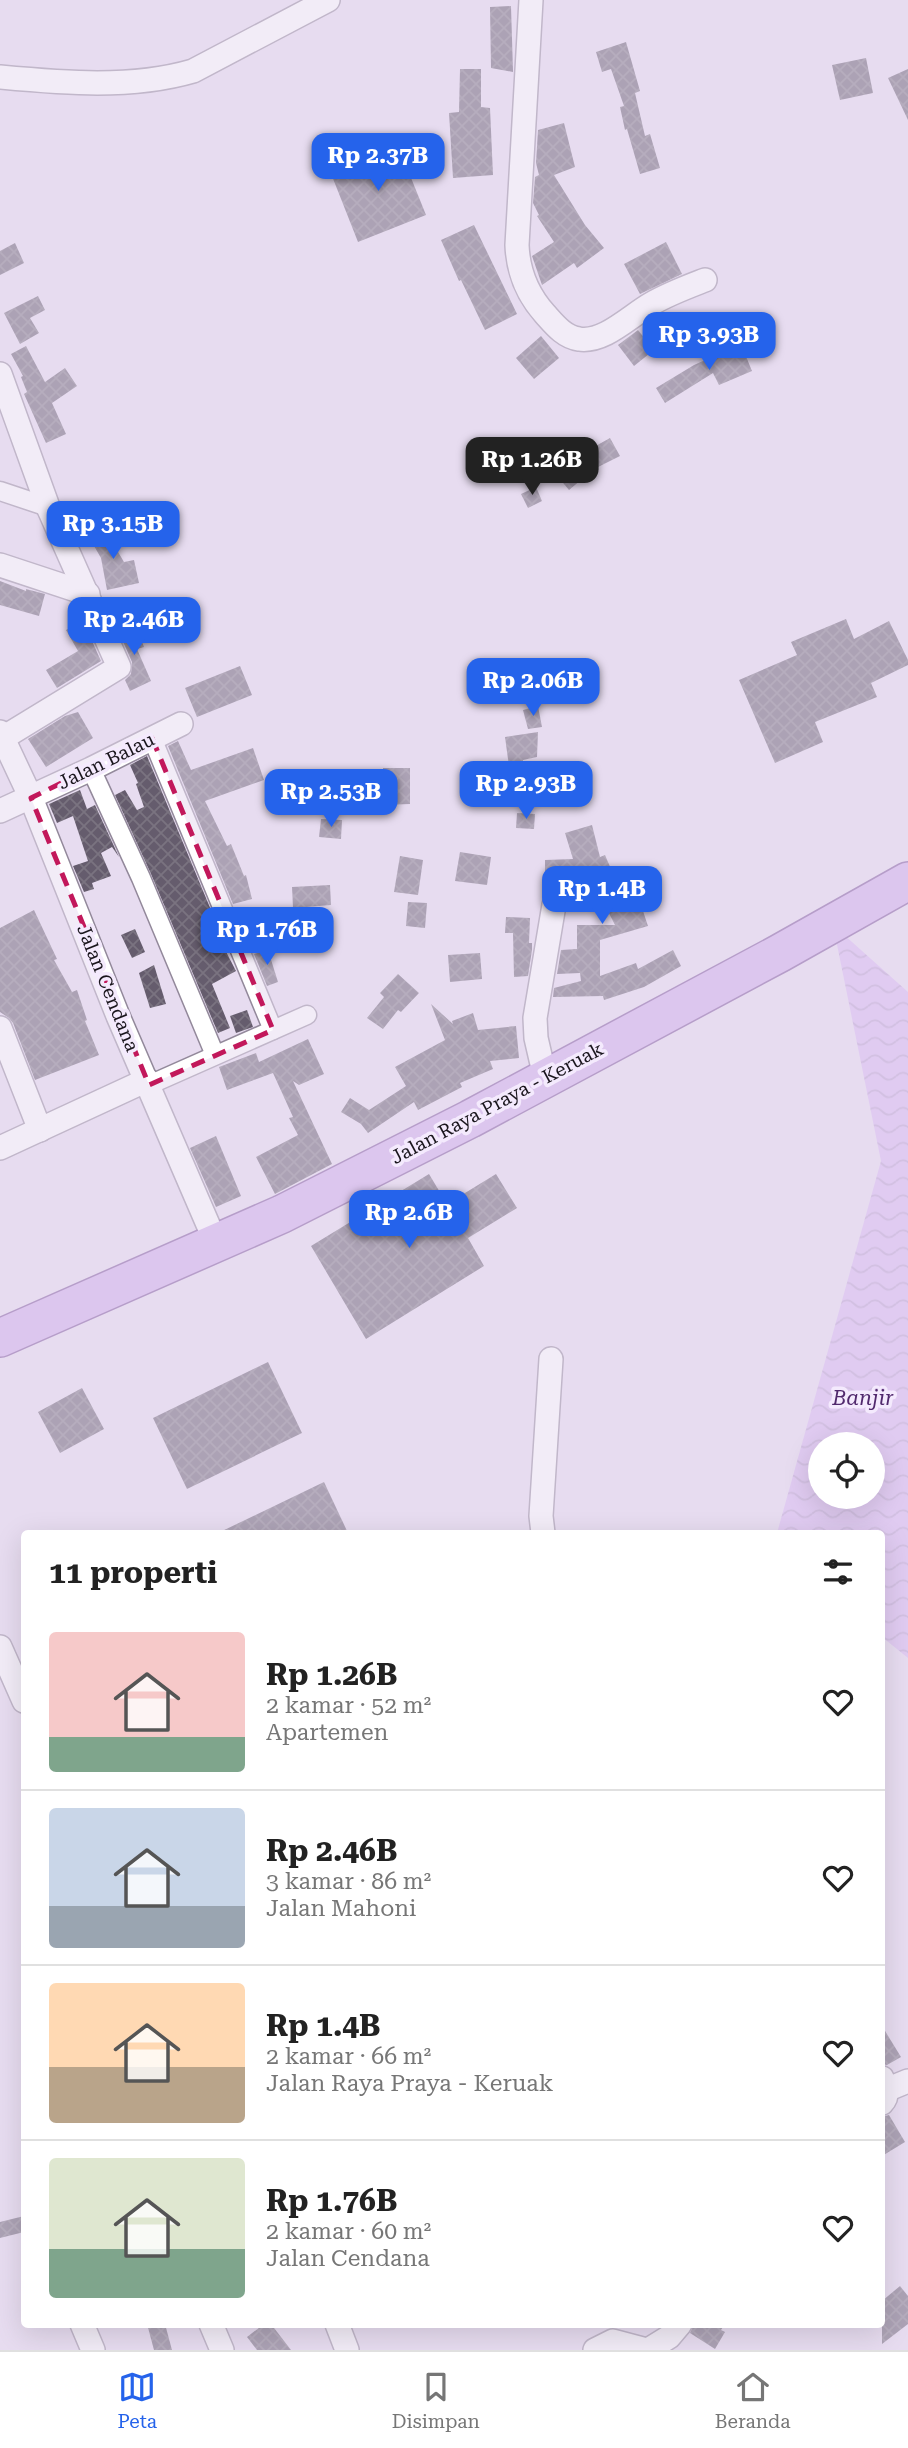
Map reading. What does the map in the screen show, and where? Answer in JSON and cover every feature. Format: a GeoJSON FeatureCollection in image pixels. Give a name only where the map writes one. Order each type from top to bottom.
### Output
{"type":"FeatureCollection","features":[{"type":"Feature","properties":{"kind":"main road","name":"Jalan Raya Praya - Keruak"},"geometry":{"type":"LineString","coordinates":[[0,1338],[306,1202],[470,1119],[780,953],[908,881]]}},
{"type":"Feature","properties":{"kind":"street"},"geometry":{"type":"LineString","coordinates":[[0,77],[67,83],[173,77],[193,71],[328,0]]}},
{"type":"Feature","properties":{"kind":"street"},"geometry":{"type":"LineString","coordinates":[[531,0],[522,201],[517,245],[522,275],[532,296],[562,332],[571,337],[585,339],[605,333],[651,304],[705,280]]}},
{"type":"Feature","properties":{"kind":"street"},"geometry":{"type":"LineString","coordinates":[[0,374],[48,507],[119,667],[1,735]]}},
{"type":"Feature","properties":{"kind":"street"},"geometry":{"type":"LineString","coordinates":[[0,491],[48,507]]}},
{"type":"Feature","properties":{"kind":"street"},"geometry":{"type":"LineString","coordinates":[[0,565],[88,594]]}},
{"type":"Feature","properties":{"kind":"street","name":"Jalan Balau"},"geometry":{"type":"LineString","coordinates":[[0,811],[181,724]]}},
{"type":"Feature","properties":{"kind":"street","name":"Jalan Cendana"},"geometry":{"type":"LineString","coordinates":[[1,735],[31,798],[118,1016],[216,1243]]}},
{"type":"Feature","properties":{"kind":"street"},"geometry":{"type":"LineString","coordinates":[[152,738],[273,1030]]}},
{"type":"Feature","properties":{"kind":"street"},"geometry":{"type":"LineString","coordinates":[[91,769],[141,878],[215,1055]]}},
{"type":"Feature","properties":{"kind":"street"},"geometry":{"type":"LineString","coordinates":[[545,1077],[535,1024],[554,905]]}},
{"type":"Feature","properties":{"kind":"street"},"geometry":{"type":"LineString","coordinates":[[0,1148],[307,1015]]}},
{"type":"Feature","properties":{"kind":"street"},"geometry":{"type":"LineString","coordinates":[[1,1031],[40,1130]]}},
{"type":"Feature","properties":{"kind":"street"},"geometry":{"type":"LineString","coordinates":[[543,1530],[541,1516],[551,1359]]}},
{"type":"Feature","properties":{"kind":"street"},"geometry":{"type":"LineString","coordinates":[[0,1647],[21,1694]]}},
{"type":"Feature","properties":{"kind":"street"},"geometry":{"type":"LineString","coordinates":[[885,2089],[908,2081]]}},
{"type":"Feature","properties":{"kind":"street"},"geometry":{"type":"LineString","coordinates":[[84,2328],[93,2350]]}},
{"type":"Feature","properties":{"kind":"street"},"geometry":{"type":"LineString","coordinates":[[213,2328],[222,2350]]}},
{"type":"Feature","properties":{"kind":"street"},"geometry":{"type":"LineString","coordinates":[[339,2328],[347,2350]]}},
{"type":"Feature","properties":{"kind":"street"},"geometry":{"type":"LineString","coordinates":[[595,2350],[613,2341],[647,2350],[663,2342],[676,2328]]}},
{"type":"Feature","properties":{"kind":"highlighted area"},"geometry":{"type":"Polygon","coordinates":[[[152,738],[273,1030],[149,1085],[31,798],[152,738]]]}},
{"type":"Feature","properties":{"kind":"water","name":"Banjir"},"geometry":{"type":"Polygon","coordinates":[[[833,925],[908,992],[908,1658],[885,1639],[885,1530],[778,1530],[881,1161],[833,925]]]}},
{"type":"Feature","properties":{"kind":"building"},"geometry":{"type":"Polygon","coordinates":[[[511,6],[513,72],[491,68],[490,7],[511,6]]]}},
{"type":"Feature","properties":{"kind":"building"},"geometry":{"type":"Polygon","coordinates":[[[626,42],[640,91],[635,93],[645,136],[650,134],[660,168],[640,174],[627,129],[625,130],[620,107],[624,106],[611,69],[602,72],[596,52],[626,42]]]}},
{"type":"Feature","properties":{"kind":"building"},"geometry":{"type":"Polygon","coordinates":[[[866,58],[873,93],[840,100],[832,65],[866,58]]]}},
{"type":"Feature","properties":{"kind":"building"},"geometry":{"type":"Polygon","coordinates":[[[460,69],[481,69],[481,107],[490,108],[493,175],[453,178],[449,113],[459,112],[460,69]]]}},
{"type":"Feature","properties":{"kind":"building"},"geometry":{"type":"Polygon","coordinates":[[[908,69],[908,120],[888,78],[908,69]]]}},
{"type":"Feature","properties":{"kind":"building"},"geometry":{"type":"Polygon","coordinates":[[[564,123],[575,167],[554,175],[585,225],[604,248],[577,268],[574,263],[542,285],[532,256],[554,242],[537,216],[539,215],[533,203],[535,177],[539,175],[536,163],[538,130],[564,123]]]}},
{"type":"Feature","properties":{"kind":"building"},"geometry":{"type":"Polygon","coordinates":[[[397,143],[426,215],[358,242],[330,171],[397,143]]]}},
{"type":"Feature","properties":{"kind":"building"},"geometry":{"type":"Polygon","coordinates":[[[474,225],[517,314],[485,330],[441,240],[474,225]]]}},
{"type":"Feature","properties":{"kind":"building"},"geometry":{"type":"Polygon","coordinates":[[[666,242],[682,274],[640,294],[624,264],[666,242]]]}},
{"type":"Feature","properties":{"kind":"building"},"geometry":{"type":"Polygon","coordinates":[[[15,243],[24,263],[0,275],[0,251],[15,243]]]}},
{"type":"Feature","properties":{"kind":"building"},"geometry":{"type":"Polygon","coordinates":[[[38,296],[45,310],[30,318],[39,333],[20,344],[4,313],[38,296]]]}},
{"type":"Feature","properties":{"kind":"building"},"geometry":{"type":"Polygon","coordinates":[[[638,330],[654,350],[634,366],[618,345],[638,330]]]}},
{"type":"Feature","properties":{"kind":"building"},"geometry":{"type":"Polygon","coordinates":[[[541,336],[559,358],[534,379],[516,358],[541,336]]]}},
{"type":"Feature","properties":{"kind":"building"},"geometry":{"type":"Polygon","coordinates":[[[746,342],[751,351],[745,354],[752,371],[719,385],[713,373],[665,403],[656,388],[694,365],[746,342]]]}},
{"type":"Feature","properties":{"kind":"building"},"geometry":{"type":"Polygon","coordinates":[[[26,346],[45,382],[65,368],[77,386],[52,403],[66,434],[46,443],[24,394],[27,392],[21,377],[23,376],[11,354],[26,346]]]}},
{"type":"Feature","properties":{"kind":"building"},"geometry":{"type":"Polygon","coordinates":[[[610,438],[620,456],[594,469],[569,490],[554,472],[610,438]]]}},
{"type":"Feature","properties":{"kind":"building"},"geometry":{"type":"Polygon","coordinates":[[[536,487],[542,501],[528,508],[521,494],[536,487]]]}},
{"type":"Feature","properties":{"kind":"building"},"geometry":{"type":"Polygon","coordinates":[[[103,525],[109,541],[111,540],[124,562],[134,560],[139,583],[107,590],[101,558],[86,532],[103,525]]]}},
{"type":"Feature","properties":{"kind":"building"},"geometry":{"type":"Polygon","coordinates":[[[0,581],[26,591],[45,594],[39,616],[0,605],[0,581]]]}},
{"type":"Feature","properties":{"kind":"building"},"geometry":{"type":"Polygon","coordinates":[[[846,619],[854,639],[889,621],[908,665],[871,683],[877,697],[815,722],[823,742],[775,763],[739,680],[797,655],[791,642],[846,619]]]}},
{"type":"Feature","properties":{"kind":"building"},"geometry":{"type":"Polygon","coordinates":[[[83,621],[101,661],[57,688],[46,670],[78,651],[66,630],[83,621]]]}},
{"type":"Feature","properties":{"kind":"building"},"geometry":{"type":"Polygon","coordinates":[[[134,623],[144,647],[137,649],[151,681],[130,691],[125,680],[131,674],[132,662],[118,630],[134,623]]]}},
{"type":"Feature","properties":{"kind":"building"},"geometry":{"type":"Polygon","coordinates":[[[240,666],[252,695],[197,717],[185,688],[240,666]]]}},
{"type":"Feature","properties":{"kind":"building"},"geometry":{"type":"Polygon","coordinates":[[[538,706],[542,727],[528,729],[523,710],[538,706]]]}},
{"type":"Feature","properties":{"kind":"building"},"geometry":{"type":"Polygon","coordinates":[[[78,712],[93,738],[46,767],[28,739],[65,716],[78,712]]]}},
{"type":"Feature","properties":{"kind":"building"},"geometry":{"type":"Polygon","coordinates":[[[538,732],[537,757],[523,760],[523,795],[513,796],[505,737],[538,732]]]}},
{"type":"Feature","properties":{"kind":"building"},"geometry":{"type":"Polygon","coordinates":[[[178,741],[191,770],[253,748],[264,780],[205,801],[227,846],[231,844],[244,876],[246,875],[252,899],[233,904],[168,746],[178,741]]]}},
{"type":"Feature","properties":{"kind":"building"},"geometry":{"type":"Polygon","coordinates":[[[147,756],[211,910],[205,911],[236,971],[212,984],[230,1028],[218,1033],[115,795],[125,790],[137,810],[144,807],[130,765],[147,756]]]}},
{"type":"Feature","properties":{"kind":"building"},"geometry":{"type":"Polygon","coordinates":[[[383,768],[410,768],[410,804],[383,805],[383,768]]]}},
{"type":"Feature","properties":{"kind":"building"},"geometry":{"type":"Polygon","coordinates":[[[80,790],[87,809],[95,805],[119,857],[112,847],[101,853],[111,876],[92,883],[94,889],[84,892],[73,866],[88,861],[73,816],[57,823],[49,804],[80,790]]]}},
{"type":"Feature","properties":{"kind":"building"},"geometry":{"type":"Polygon","coordinates":[[[517,813],[535,814],[534,829],[516,828],[517,813]]]}},
{"type":"Feature","properties":{"kind":"building"},"geometry":{"type":"Polygon","coordinates":[[[321,819],[342,820],[341,839],[319,837],[321,819]]]}},
{"type":"Feature","properties":{"kind":"building"},"geometry":{"type":"Polygon","coordinates":[[[592,825],[600,857],[605,855],[617,883],[619,882],[634,910],[642,908],[648,926],[600,940],[600,976],[636,963],[638,969],[673,950],[681,966],[644,987],[604,1000],[603,996],[553,997],[554,988],[581,981],[580,973],[557,974],[561,950],[577,949],[577,925],[615,925],[592,880],[545,879],[545,860],[573,859],[565,833],[592,825]]]}},
{"type":"Feature","properties":{"kind":"building"},"geometry":{"type":"Polygon","coordinates":[[[460,852],[491,857],[487,885],[455,881],[460,852]]]}},
{"type":"Feature","properties":{"kind":"building"},"geometry":{"type":"Polygon","coordinates":[[[400,856],[423,860],[418,895],[394,892],[400,856]]]}},
{"type":"Feature","properties":{"kind":"building"},"geometry":{"type":"Polygon","coordinates":[[[330,885],[331,905],[293,908],[292,887],[330,885]]]}},
{"type":"Feature","properties":{"kind":"building"},"geometry":{"type":"Polygon","coordinates":[[[408,902],[427,903],[425,928],[406,926],[408,902]]]}},
{"type":"Feature","properties":{"kind":"building"},"geometry":{"type":"Polygon","coordinates":[[[34,910],[57,959],[54,960],[72,992],[77,990],[87,1020],[85,1021],[99,1055],[35,1080],[13,1023],[0,1012],[0,928],[34,910]]]}},
{"type":"Feature","properties":{"kind":"building"},"geometry":{"type":"Polygon","coordinates":[[[506,917],[530,918],[529,943],[532,943],[532,950],[528,976],[514,977],[513,933],[505,933],[506,917]]]}},
{"type":"Feature","properties":{"kind":"building"},"geometry":{"type":"Polygon","coordinates":[[[135,929],[145,952],[132,958],[121,935],[135,929]]]}},
{"type":"Feature","properties":{"kind":"building"},"geometry":{"type":"Polygon","coordinates":[[[268,950],[278,982],[267,986],[254,954],[268,950]]]}},
{"type":"Feature","properties":{"kind":"building"},"geometry":{"type":"Polygon","coordinates":[[[480,953],[482,979],[450,982],[448,955],[480,953]]]}},
{"type":"Feature","properties":{"kind":"building"},"geometry":{"type":"Polygon","coordinates":[[[154,965],[166,1004],[150,1008],[139,973],[154,965]]]}},
{"type":"Feature","properties":{"kind":"building"},"geometry":{"type":"Polygon","coordinates":[[[398,974],[419,993],[401,1012],[398,1010],[383,1029],[367,1018],[384,997],[380,993],[398,974]]]}},
{"type":"Feature","properties":{"kind":"building"},"geometry":{"type":"Polygon","coordinates":[[[431,1004],[453,1024],[452,1021],[473,1013],[478,1030],[516,1026],[519,1058],[490,1061],[493,1069],[460,1083],[462,1087],[418,1110],[414,1102],[368,1133],[361,1124],[341,1112],[350,1098],[369,1110],[406,1086],[395,1067],[445,1040],[431,1004]]]}},
{"type":"Feature","properties":{"kind":"building"},"geometry":{"type":"Polygon","coordinates":[[[247,1010],[253,1027],[236,1033],[230,1016],[247,1010]]]}},
{"type":"Feature","properties":{"kind":"building"},"geometry":{"type":"Polygon","coordinates":[[[308,1039],[324,1074],[299,1085],[293,1081],[332,1164],[275,1194],[256,1157],[298,1135],[289,1118],[293,1117],[273,1073],[227,1090],[219,1067],[256,1053],[259,1062],[308,1039]]]}},
{"type":"Feature","properties":{"kind":"building"},"geometry":{"type":"Polygon","coordinates":[[[216,1136],[241,1196],[216,1207],[190,1148],[216,1136]]]}},
{"type":"Feature","properties":{"kind":"building"},"geometry":{"type":"Polygon","coordinates":[[[429,1174],[447,1204],[496,1174],[517,1208],[468,1238],[484,1266],[366,1339],[311,1246],[429,1174]]]}},
{"type":"Feature","properties":{"kind":"building"},"geometry":{"type":"Polygon","coordinates":[[[268,1362],[302,1433],[187,1489],[153,1418],[268,1362]]]}},
{"type":"Feature","properties":{"kind":"building"},"geometry":{"type":"Polygon","coordinates":[[[82,1388],[104,1429],[60,1453],[38,1412],[82,1388]]]}},
{"type":"Feature","properties":{"kind":"building"},"geometry":{"type":"Polygon","coordinates":[[[324,1482],[347,1530],[224,1530],[324,1482]]]}},
{"type":"Feature","properties":{"kind":"building"},"geometry":{"type":"Polygon","coordinates":[[[885,2031],[901,2057],[885,2065],[885,2031]]]}},
{"type":"Feature","properties":{"kind":"building"},"geometry":{"type":"Polygon","coordinates":[[[889,2115],[905,2142],[885,2154],[885,2116],[889,2115]]]}},
{"type":"Feature","properties":{"kind":"building"},"geometry":{"type":"Polygon","coordinates":[[[21,2217],[21,2233],[0,2238],[0,2222],[21,2217]]]}},
{"type":"Feature","properties":{"kind":"building"},"geometry":{"type":"Polygon","coordinates":[[[900,2286],[908,2296],[908,2324],[882,2344],[882,2328],[885,2328],[885,2298],[900,2286]]]}},
{"type":"Feature","properties":{"kind":"building"},"geometry":{"type":"Polygon","coordinates":[[[148,2328],[166,2328],[172,2350],[154,2350],[148,2328]]]}},
{"type":"Feature","properties":{"kind":"building"},"geometry":{"type":"Polygon","coordinates":[[[259,2328],[274,2328],[291,2350],[257,2350],[247,2337],[259,2328]]]}},
{"type":"Feature","properties":{"kind":"building"},"geometry":{"type":"Polygon","coordinates":[[[692,2328],[722,2328],[721,2330],[725,2332],[715,2349],[690,2333],[692,2328]]]}}]}
